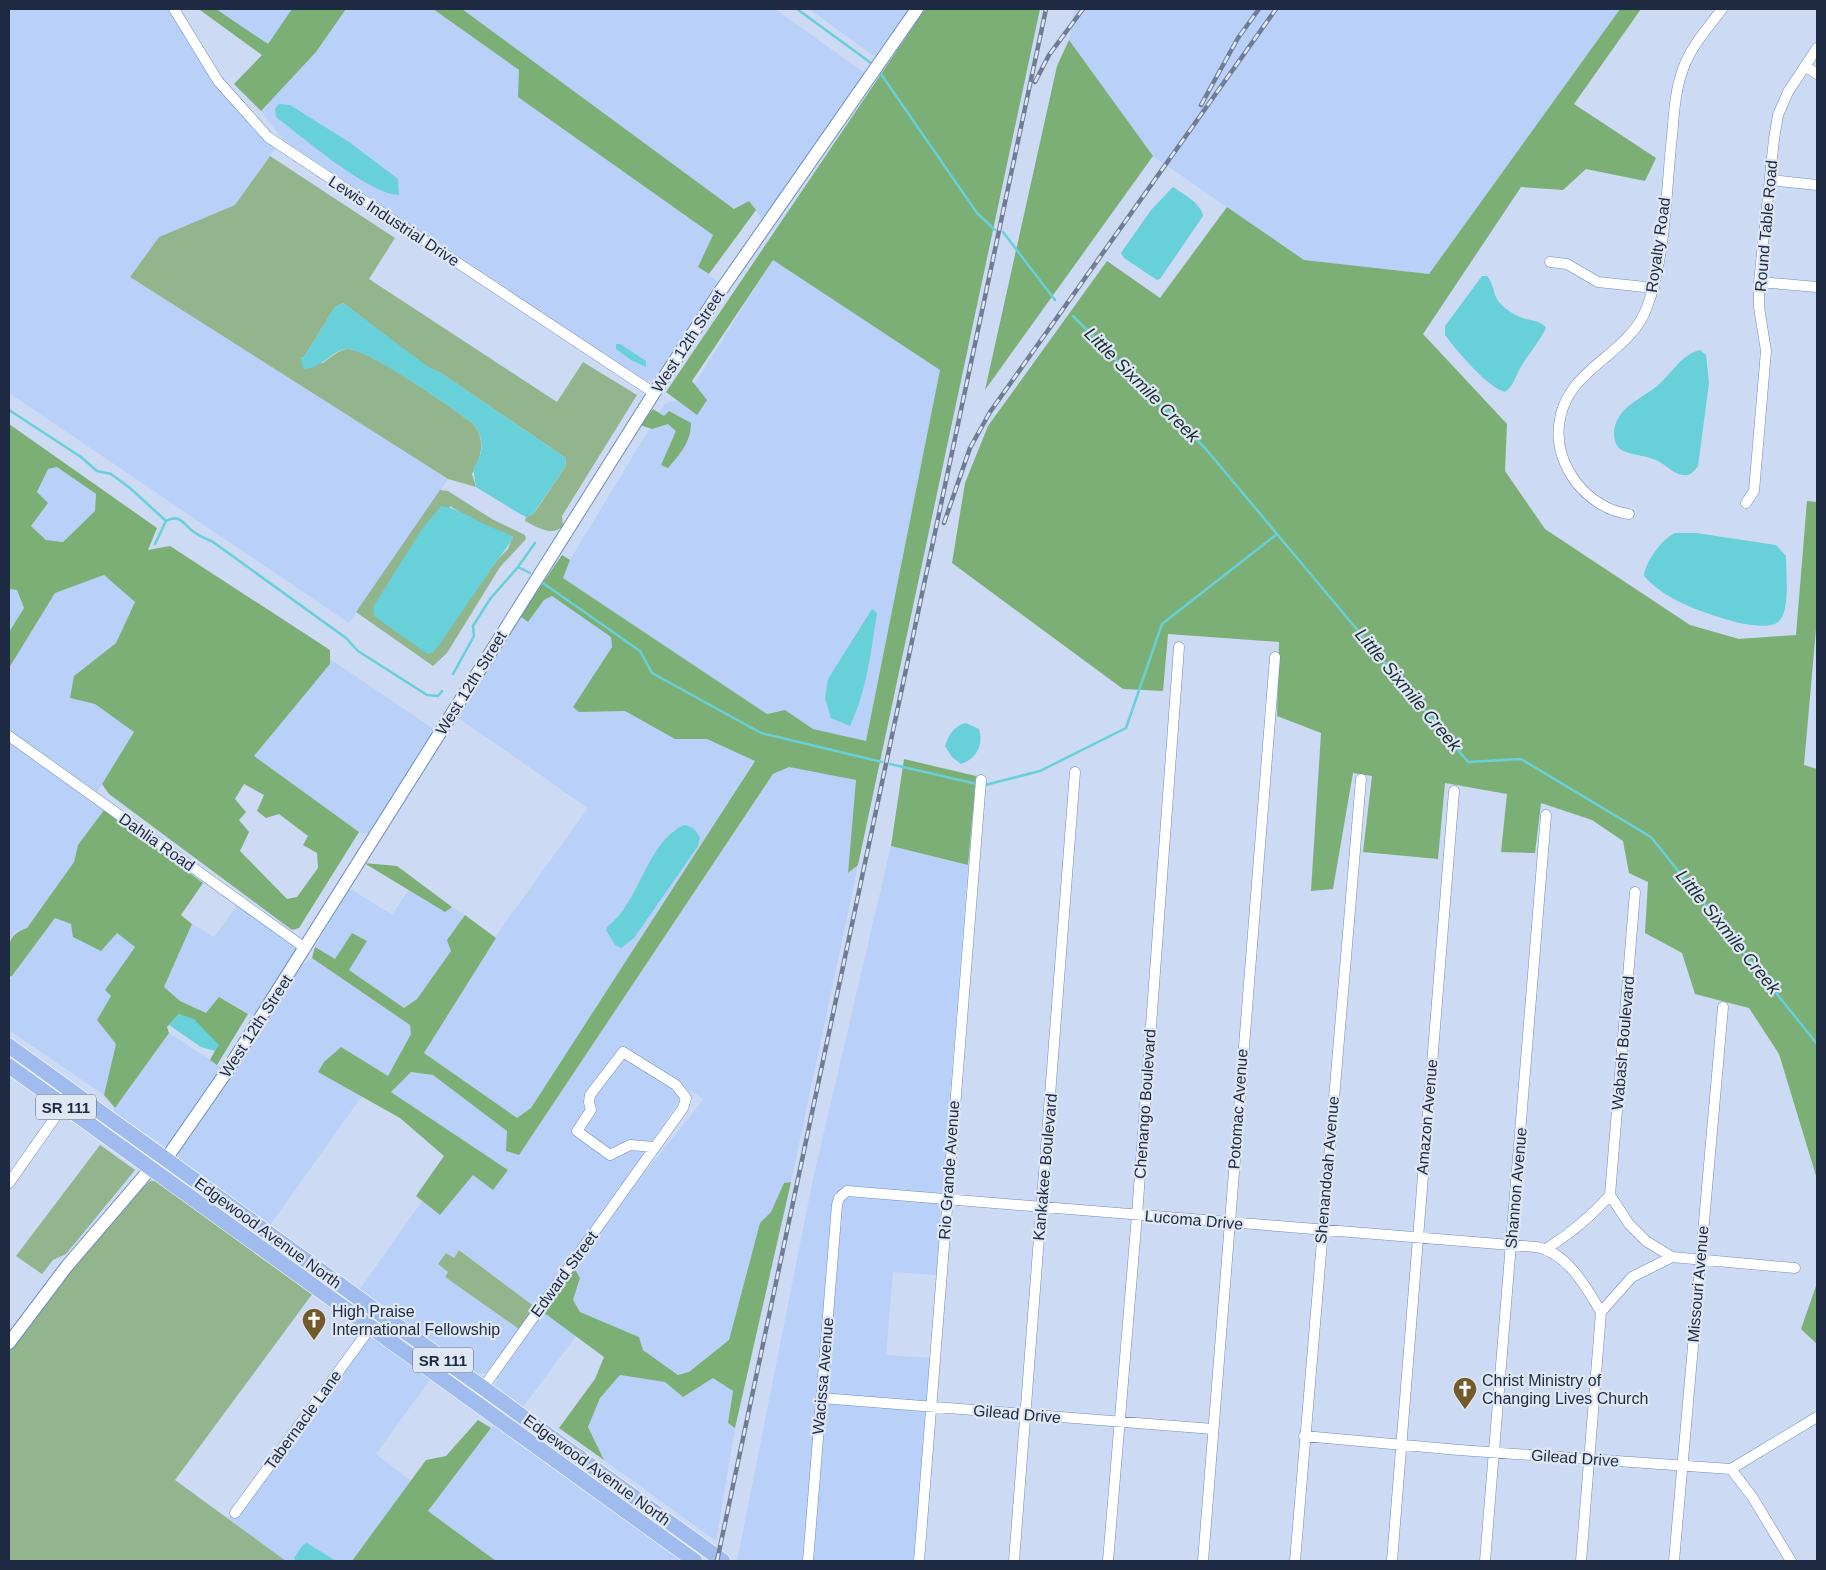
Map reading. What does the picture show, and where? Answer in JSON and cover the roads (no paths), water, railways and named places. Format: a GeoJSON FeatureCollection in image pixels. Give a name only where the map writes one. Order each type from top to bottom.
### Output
{"type":"FeatureCollection","features":[{"type":"Feature","properties":{"kind":"main road","name":"Edgewood Avenue North"},"geometry":{"type":"LineString","coordinates":[[9,1046],[723,1561]]}},
{"type":"Feature","properties":{"kind":"main road","name":"Edgewood Avenue North"},"geometry":{"type":"LineString","coordinates":[[9,1066],[473,1401],[687,1559]]}},
{"type":"Feature","properties":{"kind":"street","name":"Lewis Industrial Drive"},"geometry":{"type":"LineString","coordinates":[[174,9],[218,81],[268,137],[654,393]]}},
{"type":"Feature","properties":{"kind":"street","name":"West 12th Street"},"geometry":{"type":"LineString","coordinates":[[11,1336],[67,1266],[151,1168],[166,1159],[225,1074],[654,393],[719,293],[917,9]]}},
{"type":"Feature","properties":{"kind":"street","name":"Royalty Road"},"geometry":{"type":"LineString","coordinates":[[1628,514],[1612,512],[1598,504],[1573,478],[1562,455],[1559,425],[1567,398],[1575,386],[1599,361],[1628,337],[1646,310],[1654,288],[1678,83],[1690,52],[1722,9]]}},
{"type":"Feature","properties":{"kind":"street","name":"Round Table Road"},"geometry":{"type":"LineString","coordinates":[[1746,503],[1754,491],[1766,352],[1759,307],[1758,282],[1774,139],[1778,115],[1788,92],[1817,48]]}},
{"type":"Feature","properties":{"kind":"street"},"geometry":{"type":"LineString","coordinates":[[1805,66],[1817,74]]}},
{"type":"Feature","properties":{"kind":"street"},"geometry":{"type":"LineString","coordinates":[[1770,180],[1817,185]]}},
{"type":"Feature","properties":{"kind":"street"},"geometry":{"type":"LineString","coordinates":[[1550,262],[1567,264],[1598,282],[1654,288]]}},
{"type":"Feature","properties":{"kind":"street"},"geometry":{"type":"LineString","coordinates":[[1758,282],[1817,287]]}},
{"type":"Feature","properties":{"kind":"street","name":"Chenango Boulevard"},"geometry":{"type":"LineString","coordinates":[[1108,1561],[1137,1215],[1179,647]]}},
{"type":"Feature","properties":{"kind":"street","name":"Potomac Avenue"},"geometry":{"type":"LineString","coordinates":[[1202,1561],[1275,658]]}},
{"type":"Feature","properties":{"kind":"street","name":"Dahlia Road"},"geometry":{"type":"LineString","coordinates":[[9,736],[306,948]]}},
{"type":"Feature","properties":{"kind":"street","name":"Kankakee Boulevard"},"geometry":{"type":"LineString","coordinates":[[1014,1561],[1075,772]]}},
{"type":"Feature","properties":{"kind":"street","name":"Shenandoah Avenue"},"geometry":{"type":"LineString","coordinates":[[1295,1561],[1304,1436],[1361,778]]}},
{"type":"Feature","properties":{"kind":"street","name":"Rio Grande Avenue"},"geometry":{"type":"LineString","coordinates":[[919,1561],[981,780]]}},
{"type":"Feature","properties":{"kind":"street","name":"Amazon Avenue"},"geometry":{"type":"LineString","coordinates":[[1392,1561],[1454,791]]}},
{"type":"Feature","properties":{"kind":"street","name":"Shannon Avenue"},"geometry":{"type":"LineString","coordinates":[[1485,1561],[1546,815]]}},
{"type":"Feature","properties":{"kind":"street","name":"Wabash Boulevard"},"geometry":{"type":"LineString","coordinates":[[1610,1195],[1635,892]]}},
{"type":"Feature","properties":{"kind":"street","name":"Missouri Avenue"},"geometry":{"type":"LineString","coordinates":[[1674,1561],[1723,1007]]}},
{"type":"Feature","properties":{"kind":"street","name":"Edward Street"},"geometry":{"type":"LineString","coordinates":[[473,1401],[683,1108],[686,1098],[676,1085],[623,1052],[590,1095],[591,1110],[577,1131],[610,1154],[630,1146],[654,1147]]}},
{"type":"Feature","properties":{"kind":"street"},"geometry":{"type":"LineString","coordinates":[[9,1183],[73,1092]]}},
{"type":"Feature","properties":{"kind":"street","name":"Lucoma Drive"},"geometry":{"type":"LineString","coordinates":[[843,1193],[852,1190],[947,1197],[956,1200],[1512,1244],[1546,1249]]}},
{"type":"Feature","properties":{"kind":"street","name":"Wacissa Avenue"},"geometry":{"type":"LineString","coordinates":[[808,1561],[836,1205],[843,1193]]}},
{"type":"Feature","properties":{"kind":"street"},"geometry":{"type":"LineString","coordinates":[[1601,1312],[1570,1268],[1546,1249],[1576,1230],[1592,1216],[1610,1195],[1629,1224],[1640,1236],[1672,1257],[1794,1268]]}},
{"type":"Feature","properties":{"kind":"street"},"geometry":{"type":"LineString","coordinates":[[1581,1561],[1601,1312],[1632,1277],[1672,1257]]}},
{"type":"Feature","properties":{"kind":"street"},"geometry":{"type":"LineString","coordinates":[[313,1286],[323,1273]]}},
{"type":"Feature","properties":{"kind":"street","name":"Tabernacle Lane"},"geometry":{"type":"LineString","coordinates":[[235,1514],[370,1327]]}},
{"type":"Feature","properties":{"kind":"street","name":"Gilead Drive"},"geometry":{"type":"LineString","coordinates":[[821,1398],[1213,1429]]}},
{"type":"Feature","properties":{"kind":"street"},"geometry":{"type":"LineString","coordinates":[[1790,1561],[1752,1498],[1731,1469],[1817,1417]]}},
{"type":"Feature","properties":{"kind":"street"},"geometry":{"type":"LineString","coordinates":[[1304,1436],[1400,1444]]}},
{"type":"Feature","properties":{"kind":"street","name":"Gilead Drive"},"geometry":{"type":"LineString","coordinates":[[1400,1444],[1682,1467],[1731,1469]]}},
{"type":"Feature","properties":{"kind":"street"},"geometry":{"type":"LineString","coordinates":[[687,1559],[695,1541]]}},
{"type":"Feature","properties":{"kind":"waterway"},"geometry":{"type":"LineString","coordinates":[[797,9],[871,63]]}},
{"type":"Feature","properties":{"kind":"waterway"},"geometry":{"type":"LineString","coordinates":[[881,74],[977,213],[995,230]]}},
{"type":"Feature","properties":{"kind":"waterway"},"geometry":{"type":"LineString","coordinates":[[1003,232],[1055,300]]}},
{"type":"Feature","properties":{"kind":"waterway","name":"Little Sixmile Creek"},"geometry":{"type":"LineString","coordinates":[[1073,316],[1205,448],[1468,762],[1521,759],[1651,837],[1817,1044]]}},
{"type":"Feature","properties":{"kind":"waterway"},"geometry":{"type":"LineString","coordinates":[[9,410],[81,457],[97,471],[111,474],[130,488],[166,521],[178,519],[196,533],[213,542],[346,638],[358,651],[427,695],[438,696],[442,691]]}},
{"type":"Feature","properties":{"kind":"waterway"},"geometry":{"type":"LineString","coordinates":[[155,544],[166,521]]}},
{"type":"Feature","properties":{"kind":"waterway"},"geometry":{"type":"LineString","coordinates":[[985,785],[1040,771],[1126,728],[1162,624],[1277,534]]}},
{"type":"Feature","properties":{"kind":"waterway"},"geometry":{"type":"LineString","coordinates":[[518,567],[535,543]]}},
{"type":"Feature","properties":{"kind":"waterway"},"geometry":{"type":"LineString","coordinates":[[453,674],[474,636],[473,626],[490,599],[518,567],[530,573]]}},
{"type":"Feature","properties":{"kind":"waterway"},"geometry":{"type":"LineString","coordinates":[[543,583],[640,651],[652,673],[761,733],[882,762]]}},
{"type":"Feature","properties":{"kind":"waterway"},"geometry":{"type":"LineString","coordinates":[[890,764],[977,784]]}},
{"type":"Feature","properties":{"kind":"railway"},"geometry":{"type":"LineString","coordinates":[[717,1561],[1046,9]]}},
{"type":"Feature","properties":{"kind":"railway"},"geometry":{"type":"LineString","coordinates":[[1035,82],[1049,55],[1083,9]]}},
{"type":"Feature","properties":{"kind":"railway"},"geometry":{"type":"LineString","coordinates":[[1201,105],[1238,38],[1259,9]]}},
{"type":"Feature","properties":{"kind":"railway"},"geometry":{"type":"LineString","coordinates":[[944,523],[970,448],[990,412],[1276,9]]}},
{"type":"Feature","properties":{"kind":"place","name":"High Praise International Fellowship"},"geometry":{"type":"Point","coordinates":[314,1341]}},
{"type":"Feature","properties":{"kind":"place","name":"Christ Ministry of Changing Lives Church"},"geometry":{"type":"Point","coordinates":[1465,1410]}}]}
